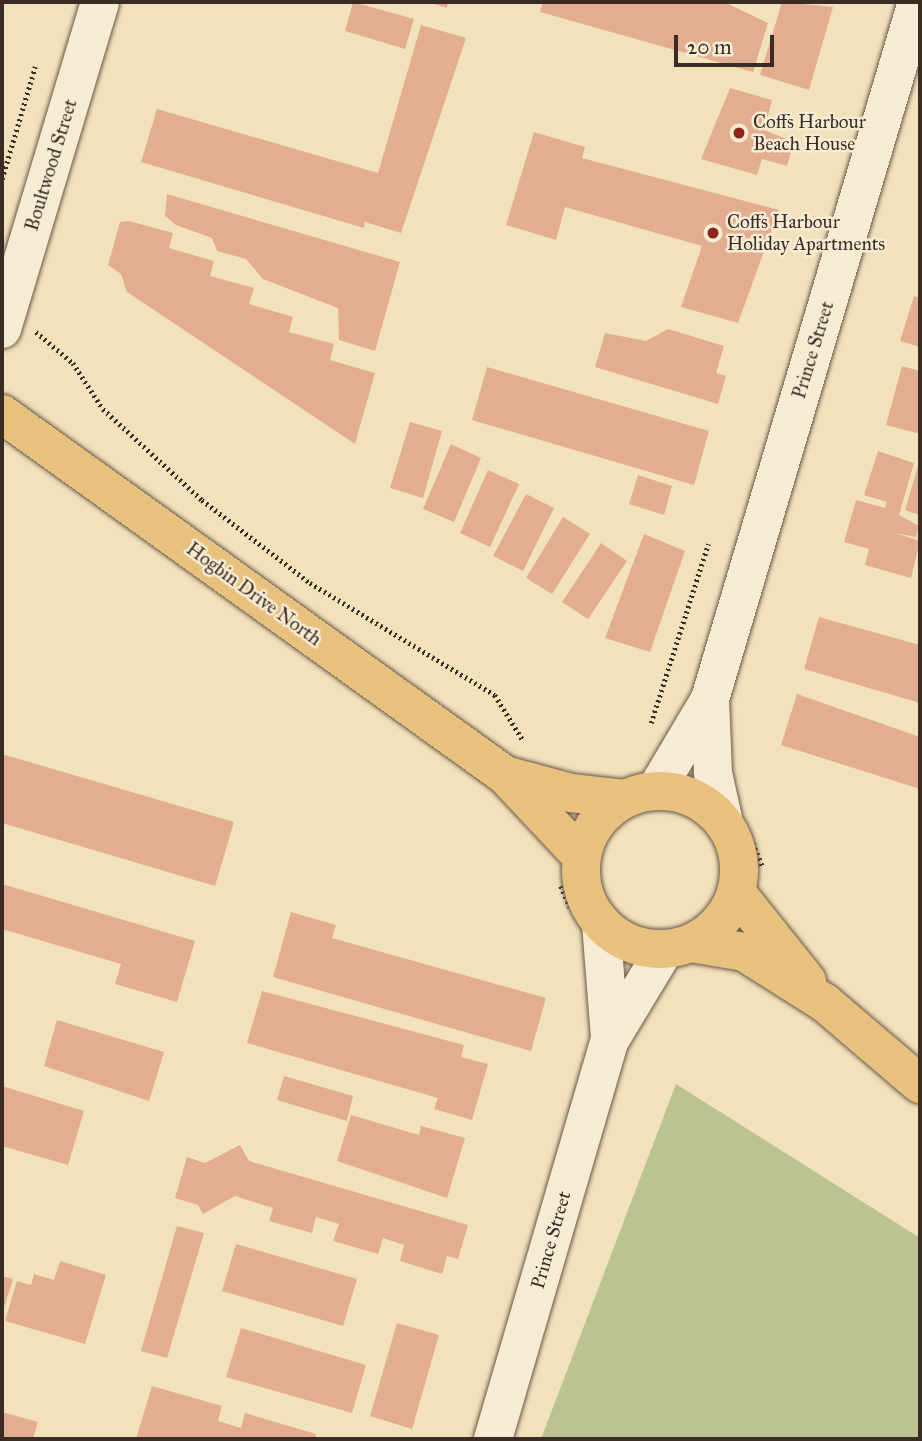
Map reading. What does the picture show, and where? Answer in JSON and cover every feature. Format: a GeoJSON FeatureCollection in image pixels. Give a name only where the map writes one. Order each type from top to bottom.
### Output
{"type":"FeatureCollection","features":[{"type":"Feature","properties":{"kind":"main road","name":"Hogbin Drive North"},"geometry":{"type":"LineString","coordinates":[[2,414],[519,762],[571,793],[640,795]]}},
{"type":"Feature","properties":{"kind":"main road","name":"Hogbin Drive North"},"geometry":{"type":"LineString","coordinates":[[519,762],[569,866]]}},
{"type":"Feature","properties":{"kind":"main road"},"geometry":{"type":"LineString","coordinates":[[825,1003],[750,883],[735,844],[738,830],[682,793],[640,795],[604,814],[569,866],[588,903],[586,918],[641,947],[678,946],[744,952],[825,1003],[920,1084]]}},
{"type":"Feature","properties":{"kind":"main road"},"geometry":{"type":"LineString","coordinates":[[678,946],[711,931],[750,883]]}},
{"type":"Feature","properties":{"kind":"street","name":"Boultwood Street"},"geometry":{"type":"LineString","coordinates":[[15,327],[100,2]]}},
{"type":"Feature","properties":{"kind":"street","name":"Prince Street"},"geometry":{"type":"LineString","coordinates":[[738,830],[713,773],[710,699],[918,2]]}},
{"type":"Feature","properties":{"kind":"street","name":"Prince Street"},"geometry":{"type":"LineString","coordinates":[[640,795],[710,699]]}},
{"type":"Feature","properties":{"kind":"street","name":"Prince Street"},"geometry":{"type":"LineString","coordinates":[[586,918],[610,1041]]}},
{"type":"Feature","properties":{"kind":"street","name":"Prince Street"},"geometry":{"type":"LineString","coordinates":[[493,1439],[610,1041],[678,946]]}},
{"type":"Feature","properties":{"kind":"path"},"geometry":{"type":"LineString","coordinates":[[2,179],[35,67]]}},
{"type":"Feature","properties":{"kind":"path"},"geometry":{"type":"LineString","coordinates":[[15,327],[73,363],[103,410],[202,499],[310,583],[495,695],[519,762]]}},
{"type":"Feature","properties":{"kind":"path"},"geometry":{"type":"LineString","coordinates":[[650,729],[708,544]]}},
{"type":"Feature","properties":{"kind":"path"},"geometry":{"type":"LineString","coordinates":[[738,830],[750,883]]}},
{"type":"Feature","properties":{"kind":"path"},"geometry":{"type":"LineString","coordinates":[[569,866],[586,918]]}},
{"type":"Feature","properties":{"kind":"green space"},"geometry":{"type":"Polygon","coordinates":[[[676,1084],[920,1238],[920,1439],[541,1439],[676,1084]]]}},
{"type":"Feature","properties":{"kind":"building"},"geometry":{"type":"Polygon","coordinates":[[[353,2],[414,19],[405,49],[345,31],[353,2]]]}},
{"type":"Feature","properties":{"kind":"building"},"geometry":{"type":"Polygon","coordinates":[[[428,2],[448,2],[447,8],[428,2]]]}},
{"type":"Feature","properties":{"kind":"building"},"geometry":{"type":"Polygon","coordinates":[[[543,2],[724,2],[768,23],[753,72],[540,12],[543,2]]]}},
{"type":"Feature","properties":{"kind":"building"},"geometry":{"type":"Polygon","coordinates":[[[782,2],[833,7],[809,90],[760,75],[782,2]]]}},
{"type":"Feature","properties":{"kind":"building"},"geometry":{"type":"Polygon","coordinates":[[[421,25],[466,38],[401,233],[365,222],[364,228],[141,162],[157,109],[378,173],[421,25]]]}},
{"type":"Feature","properties":{"kind":"building","name":"Coffs Harbour Beach House"},"geometry":{"type":"Polygon","coordinates":[[[730,88],[772,100],[764,130],[794,142],[787,166],[762,159],[757,175],[701,159],[730,88]]]}},
{"type":"Feature","properties":{"kind":"building","name":"Coffs Harbour Holiday Apartments"},"geometry":{"type":"Polygon","coordinates":[[[534,132],[585,147],[582,158],[779,210],[738,323],[681,307],[702,246],[565,207],[556,240],[506,225],[534,132]]]}},
{"type":"Feature","properties":{"kind":"building"},"geometry":{"type":"Polygon","coordinates":[[[167,194],[400,262],[375,351],[339,340],[338,308],[263,279],[246,259],[217,251],[212,238],[176,225],[165,216],[167,194]]]}},
{"type":"Feature","properties":{"kind":"building"},"geometry":{"type":"Polygon","coordinates":[[[129,221],[173,233],[169,248],[214,261],[210,276],[254,288],[249,304],[293,317],[289,332],[334,344],[330,360],[375,373],[355,444],[127,292],[121,274],[108,265],[120,222],[129,221]]]}},
{"type":"Feature","properties":{"kind":"building"},"geometry":{"type":"Polygon","coordinates":[[[914,296],[920,298],[920,347],[900,341],[914,296]]]}},
{"type":"Feature","properties":{"kind":"building"},"geometry":{"type":"Polygon","coordinates":[[[668,329],[724,346],[716,373],[726,376],[718,404],[595,367],[605,333],[646,341],[668,329]]]}},
{"type":"Feature","properties":{"kind":"building"},"geometry":{"type":"Polygon","coordinates":[[[902,366],[920,371],[920,434],[886,425],[902,366]]]}},
{"type":"Feature","properties":{"kind":"building"},"geometry":{"type":"Polygon","coordinates":[[[487,367],[709,431],[694,485],[472,420],[487,367]]]}},
{"type":"Feature","properties":{"kind":"building"},"geometry":{"type":"Polygon","coordinates":[[[410,422],[442,431],[423,498],[390,488],[410,422]]]}},
{"type":"Feature","properties":{"kind":"building"},"geometry":{"type":"Polygon","coordinates":[[[451,444],[481,458],[454,522],[423,509],[451,444]]]}},
{"type":"Feature","properties":{"kind":"building"},"geometry":{"type":"Polygon","coordinates":[[[878,451],[914,463],[899,515],[919,526],[916,537],[895,533],[920,541],[911,578],[865,565],[869,549],[844,542],[856,500],[885,508],[887,502],[864,495],[878,451]]]}},
{"type":"Feature","properties":{"kind":"building"},"geometry":{"type":"Polygon","coordinates":[[[918,466],[920,467],[920,515],[905,510],[918,466]]]}},
{"type":"Feature","properties":{"kind":"building"},"geometry":{"type":"Polygon","coordinates":[[[488,470],[519,484],[490,547],[460,533],[488,470]]]}},
{"type":"Feature","properties":{"kind":"building"},"geometry":{"type":"Polygon","coordinates":[[[638,475],[672,486],[664,515],[629,504],[638,475]]]}},
{"type":"Feature","properties":{"kind":"building"},"geometry":{"type":"Polygon","coordinates":[[[526,494],[554,508],[523,571],[493,556],[526,494]]]}},
{"type":"Feature","properties":{"kind":"building"},"geometry":{"type":"Polygon","coordinates":[[[563,517],[590,534],[552,594],[526,578],[563,517]]]}},
{"type":"Feature","properties":{"kind":"building"},"geometry":{"type":"Polygon","coordinates":[[[644,534],[685,551],[650,652],[605,638],[644,534]]]}},
{"type":"Feature","properties":{"kind":"building"},"geometry":{"type":"Polygon","coordinates":[[[601,543],[627,561],[588,619],[562,602],[601,543]]]}},
{"type":"Feature","properties":{"kind":"building"},"geometry":{"type":"Polygon","coordinates":[[[819,617],[920,645],[920,703],[804,669],[819,617]]]}},
{"type":"Feature","properties":{"kind":"building"},"geometry":{"type":"Polygon","coordinates":[[[797,694],[920,737],[920,789],[781,745],[797,694]]]}},
{"type":"Feature","properties":{"kind":"building"},"geometry":{"type":"Polygon","coordinates":[[[2,754],[234,822],[215,886],[2,823],[2,754]]]}},
{"type":"Feature","properties":{"kind":"building"},"geometry":{"type":"Polygon","coordinates":[[[2,884],[195,941],[177,1002],[115,984],[121,964],[2,929],[2,884]]]}},
{"type":"Feature","properties":{"kind":"building"},"geometry":{"type":"Polygon","coordinates":[[[291,912],[336,925],[332,938],[546,998],[531,1051],[273,977],[291,912]]]}},
{"type":"Feature","properties":{"kind":"building"},"geometry":{"type":"Polygon","coordinates":[[[262,991],[464,1045],[461,1057],[488,1064],[472,1120],[434,1109],[438,1098],[247,1043],[262,991]]]}},
{"type":"Feature","properties":{"kind":"building"},"geometry":{"type":"Polygon","coordinates":[[[57,1020],[164,1052],[149,1101],[44,1066],[57,1020]]]}},
{"type":"Feature","properties":{"kind":"building"},"geometry":{"type":"Polygon","coordinates":[[[284,1076],[353,1096],[347,1121],[277,1100],[284,1076]]]}},
{"type":"Feature","properties":{"kind":"building"},"geometry":{"type":"Polygon","coordinates":[[[2,1086],[84,1111],[68,1165],[2,1146],[2,1086]]]}},
{"type":"Feature","properties":{"kind":"building"},"geometry":{"type":"Polygon","coordinates":[[[351,1115],[419,1135],[421,1126],[465,1138],[447,1198],[337,1161],[351,1115]]]}},
{"type":"Feature","properties":{"kind":"building"},"geometry":{"type":"Polygon","coordinates":[[[240,1145],[249,1161],[468,1225],[458,1259],[447,1256],[442,1274],[400,1261],[404,1245],[383,1238],[378,1254],[333,1241],[339,1224],[316,1217],[312,1233],[269,1221],[273,1208],[235,1196],[203,1214],[198,1205],[175,1198],[187,1157],[205,1163],[240,1145]]]}},
{"type":"Feature","properties":{"kind":"building"},"geometry":{"type":"Polygon","coordinates":[[[177,1226],[204,1233],[167,1358],[141,1351],[177,1226]]]}},
{"type":"Feature","properties":{"kind":"building"},"geometry":{"type":"Polygon","coordinates":[[[236,1244],[357,1279],[343,1326],[222,1291],[236,1244]]]}},
{"type":"Feature","properties":{"kind":"building"},"geometry":{"type":"Polygon","coordinates":[[[60,1261],[106,1275],[85,1344],[5,1321],[17,1281],[31,1285],[34,1274],[54,1280],[60,1261]]]}},
{"type":"Feature","properties":{"kind":"building"},"geometry":{"type":"Polygon","coordinates":[[[2,1276],[13,1279],[2,1314],[2,1276]]]}},
{"type":"Feature","properties":{"kind":"building"},"geometry":{"type":"Polygon","coordinates":[[[397,1323],[439,1335],[412,1429],[370,1416],[397,1323]]]}},
{"type":"Feature","properties":{"kind":"building"},"geometry":{"type":"Polygon","coordinates":[[[241,1328],[366,1365],[352,1413],[226,1377],[241,1328]]]}},
{"type":"Feature","properties":{"kind":"building"},"geometry":{"type":"Polygon","coordinates":[[[152,1386],[222,1406],[218,1421],[241,1428],[245,1413],[316,1434],[315,1439],[136,1439],[152,1386]]]}},
{"type":"Feature","properties":{"kind":"building"},"geometry":{"type":"Polygon","coordinates":[[[2,1412],[38,1422],[33,1439],[2,1439],[2,1412]]]}},
{"type":"Feature","properties":{"kind":"place","name":"Coffs Harbour Beach House"},"geometry":{"type":"Point","coordinates":[739,133]}},
{"type":"Feature","properties":{"kind":"place","name":"Coffs Harbour Holiday Apartments"},"geometry":{"type":"Point","coordinates":[713,233]}}]}
